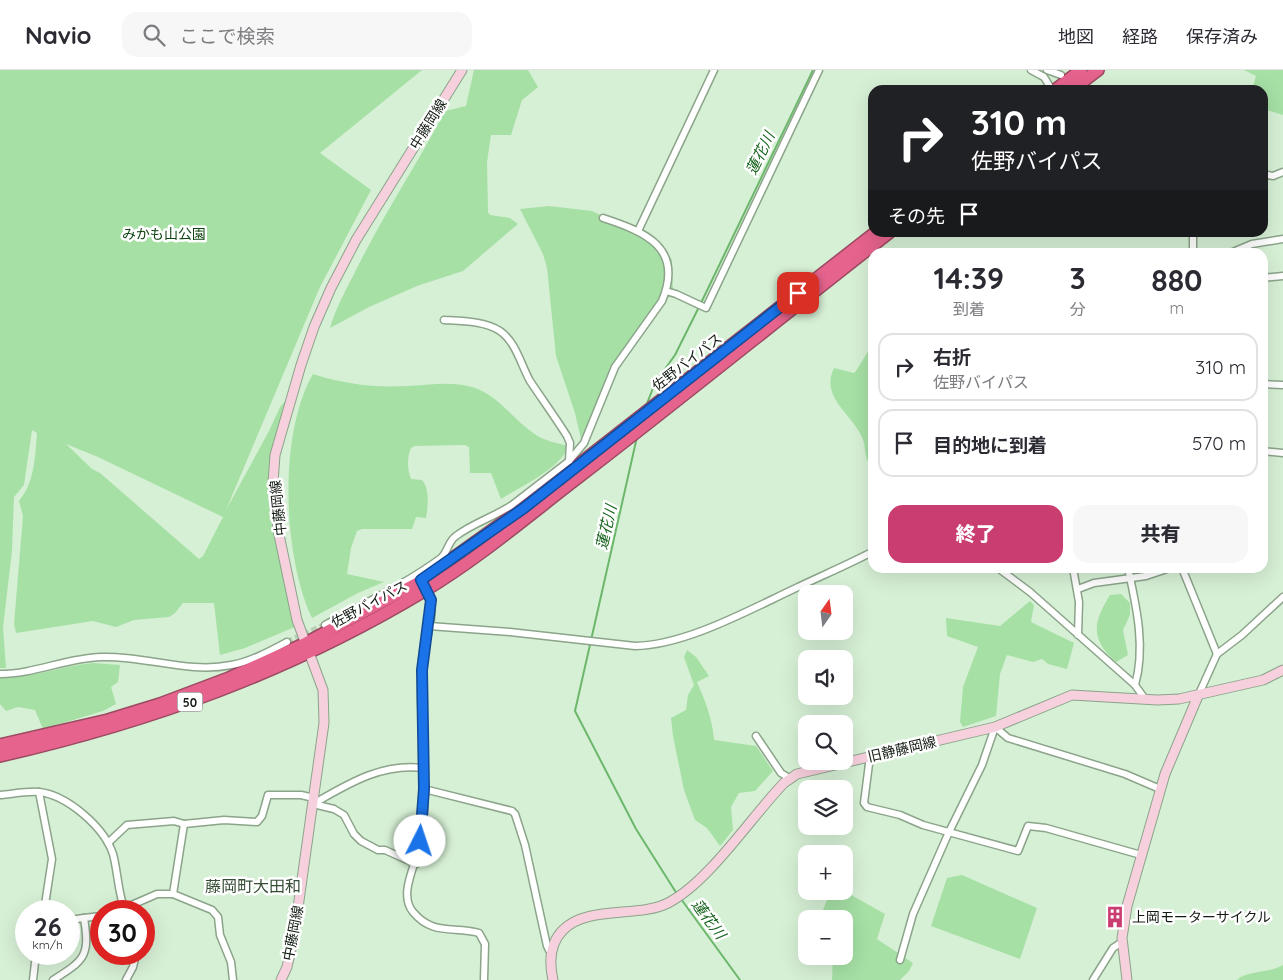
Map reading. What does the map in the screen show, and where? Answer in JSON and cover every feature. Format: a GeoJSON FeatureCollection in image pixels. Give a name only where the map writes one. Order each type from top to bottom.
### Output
{"type":"FeatureCollection","features":[{"type":"Feature","properties":{"kind":"highway"},"geometry":{"type":"LineString","coordinates":[[1060,85],[1081,70]]}},
{"type":"Feature","properties":{"kind":"highway"},"geometry":{"type":"LineString","coordinates":[[1078,85],[1098,70]]}},
{"type":"Feature","properties":{"kind":"highway","name":"佐野バイパス"},"geometry":{"type":"LineString","coordinates":[[421,581],[524,508],[870,237]]}},
{"type":"Feature","properties":{"kind":"highway","name":"佐野バイパス"},"geometry":{"type":"LineString","coordinates":[[870,248],[884,237]]}},
{"type":"Feature","properties":{"kind":"highway","name":"佐野バイパス"},"geometry":{"type":"LineString","coordinates":[[0,756],[67,741],[162,712],[239,684],[306,649],[421,581],[484,550],[868,249]]}},
{"type":"Feature","properties":{"kind":"highway","name":"佐野バイパス"},"geometry":{"type":"LineString","coordinates":[[0,745],[99,722],[160,704],[306,649]]}},
{"type":"Feature","properties":{"kind":"street","name":"中藤岡線"},"geometry":{"type":"LineString","coordinates":[[280,980],[286,967],[294,936],[324,723],[324,698],[320,680],[306,649],[297,620],[275,509],[275,455],[314,327],[344,262],[462,70]]}},
{"type":"Feature","properties":{"kind":"street"},"geometry":{"type":"LineString","coordinates":[[638,231],[714,70]]}},
{"type":"Feature","properties":{"kind":"street"},"geometry":{"type":"LineString","coordinates":[[666,291],[705,307],[819,70]]}},
{"type":"Feature","properties":{"kind":"street"},"geometry":{"type":"LineString","coordinates":[[1032,70],[1044,77],[1050,85]]}},
{"type":"Feature","properties":{"kind":"street"},"geometry":{"type":"LineString","coordinates":[[1047,70],[1061,75]]}},
{"type":"Feature","properties":{"kind":"street"},"geometry":{"type":"LineString","coordinates":[[1268,175],[1273,176],[1283,172]]}},
{"type":"Feature","properties":{"kind":"street"},"geometry":{"type":"LineString","coordinates":[[325,625],[421,581],[443,556],[454,537],[481,520],[512,505],[568,461],[584,442],[615,367],[662,301],[666,291],[667,264],[664,252],[638,231],[603,218]]}},
{"type":"Feature","properties":{"kind":"street"},"geometry":{"type":"LineString","coordinates":[[1242,248],[1252,244],[1283,239]]}},
{"type":"Feature","properties":{"kind":"street"},"geometry":{"type":"LineString","coordinates":[[1268,277],[1283,276]]}},
{"type":"Feature","properties":{"kind":"street"},"geometry":{"type":"LineString","coordinates":[[444,320],[491,327],[503,334],[512,344],[530,380],[567,436],[570,443],[568,461]]}},
{"type":"Feature","properties":{"kind":"street"},"geometry":{"type":"LineString","coordinates":[[1268,384],[1283,385]]}},
{"type":"Feature","properties":{"kind":"street"},"geometry":{"type":"LineString","coordinates":[[1268,450],[1283,453]]}},
{"type":"Feature","properties":{"kind":"street"},"geometry":{"type":"LineString","coordinates":[[429,626],[635,646],[667,643],[746,611],[868,554]]}},
{"type":"Feature","properties":{"kind":"street"},"geometry":{"type":"LineString","coordinates":[[1005,573],[1030,592],[1135,684],[1145,699]]}},
{"type":"Feature","properties":{"kind":"street"},"geometry":{"type":"LineString","coordinates":[[1074,573],[1078,588],[1080,616],[1078,635]]}},
{"type":"Feature","properties":{"kind":"street"},"geometry":{"type":"LineString","coordinates":[[1129,573],[1138,620],[1140,651],[1139,670],[1135,684]]}},
{"type":"Feature","properties":{"kind":"street"},"geometry":{"type":"LineString","coordinates":[[1078,588],[1094,583],[1130,579],[1152,573]]}},
{"type":"Feature","properties":{"kind":"street"},"geometry":{"type":"LineString","coordinates":[[1184,573],[1217,654]]}},
{"type":"Feature","properties":{"kind":"street"},"geometry":{"type":"LineString","coordinates":[[421,581],[431,600],[422,670],[424,789],[420,841],[416,864],[407,886],[406,898],[409,906],[424,923],[436,929],[469,930],[479,933],[485,944],[484,980]]}},
{"type":"Feature","properties":{"kind":"street"},"geometry":{"type":"LineString","coordinates":[[1127,980],[1122,942],[1127,906],[1160,789],[1217,654],[1242,635],[1283,598]]}},
{"type":"Feature","properties":{"kind":"street"},"geometry":{"type":"LineString","coordinates":[[0,674],[25,672],[69,660],[102,657],[203,667],[221,667],[233,665],[266,653],[288,642]]}},
{"type":"Feature","properties":{"kind":"street","name":"旧静藤岡線"},"geometry":{"type":"LineString","coordinates":[[789,778],[798,774],[870,756],[995,727],[1072,695],[1179,699],[1263,680],[1283,670]]}},
{"type":"Feature","properties":{"kind":"street"},"geometry":{"type":"LineString","coordinates":[[900,960],[913,914],[949,832],[982,765],[995,727],[1008,738],[1125,774],[1160,789]]}},
{"type":"Feature","properties":{"kind":"street"},"geometry":{"type":"LineString","coordinates":[[553,980],[551,954],[556,939],[562,930],[578,921],[594,916],[660,906],[681,895],[719,859],[789,778],[781,773],[756,736]]}},
{"type":"Feature","properties":{"kind":"street"},"geometry":{"type":"LineString","coordinates":[[870,756],[864,803],[867,807],[900,815],[923,825],[1018,851],[1028,826],[1046,828],[1142,855]]}},
{"type":"Feature","properties":{"kind":"street"},"geometry":{"type":"LineString","coordinates":[[314,801],[367,775],[401,767],[423,768]]}},
{"type":"Feature","properties":{"kind":"street"},"geometry":{"type":"LineString","coordinates":[[424,789],[512,811],[515,814],[525,845],[546,946],[551,954]]}},
{"type":"Feature","properties":{"kind":"street"},"geometry":{"type":"LineString","coordinates":[[38,792],[52,859],[46,900]]}},
{"type":"Feature","properties":{"kind":"street"},"geometry":{"type":"LineString","coordinates":[[0,795],[38,792],[58,798],[82,812],[108,843],[113,855],[120,900]]}},
{"type":"Feature","properties":{"kind":"street"},"geometry":{"type":"LineString","coordinates":[[108,843],[127,825],[174,820],[184,824],[224,820],[257,822],[262,816],[268,795],[301,795],[344,815],[360,841],[416,864]]}},
{"type":"Feature","properties":{"kind":"street"},"geometry":{"type":"LineString","coordinates":[[173,894],[184,824]]}},
{"type":"Feature","properties":{"kind":"street"},"geometry":{"type":"LineString","coordinates":[[145,900],[157,894],[173,894],[212,910],[218,917],[220,935],[232,962],[233,980]]}},
{"type":"Feature","properties":{"kind":"street"},"geometry":{"type":"LineString","coordinates":[[80,919],[90,917]]}},
{"type":"Feature","properties":{"kind":"street"},"geometry":{"type":"LineString","coordinates":[[53,980],[76,965],[86,950],[88,942],[84,918]]}},
{"type":"Feature","properties":{"kind":"street"},"geometry":{"type":"LineString","coordinates":[[1093,980],[1113,948],[1122,942]]}},
{"type":"Feature","properties":{"kind":"street"},"geometry":{"type":"LineString","coordinates":[[33,980],[35,965]]}},
{"type":"Feature","properties":{"kind":"street"},"geometry":{"type":"LineString","coordinates":[[126,980],[132,965]]}},
{"type":"Feature","properties":{"kind":"green space","name":"みかも山公園"},"geometry":{"type":"Polygon","coordinates":[[[0,70],[422,70],[320,153],[371,190],[320,287],[226,510],[280,407],[287,399],[274,458],[273,513],[281,568],[297,626],[245,648],[220,655],[214,603],[183,603],[169,617],[134,620],[116,627],[93,621],[16,633],[14,624],[23,516],[19,501],[28,486],[33,468],[37,433],[32,430],[24,485],[14,497],[12,551],[3,627],[6,668],[0,668],[0,70]],[[66,444],[92,469],[100,473],[199,559],[203,556],[223,517],[98,457],[66,444]]]}},
{"type":"Feature","properties":{"kind":"green space"},"geometry":{"type":"Polygon","coordinates":[[[474,70],[528,70],[538,87],[522,100],[511,135],[491,135],[487,162],[488,212],[490,215],[510,218],[518,224],[463,271],[417,286],[369,307],[330,328],[335,313],[367,248],[445,111],[466,106],[474,70]]]}},
{"type":"Feature","properties":{"kind":"green space"},"geometry":{"type":"Polygon","coordinates":[[[1244,70],[1283,70],[1283,115],[1268,110],[1268,85],[1253,85],[1256,76],[1244,70]]]}},
{"type":"Feature","properties":{"kind":"green space"},"geometry":{"type":"Polygon","coordinates":[[[549,206],[592,211],[655,241],[665,249],[672,260],[673,290],[671,294],[621,363],[581,439],[575,413],[556,356],[547,268],[543,254],[520,209],[549,206]]]}},
{"type":"Feature","properties":{"kind":"green space"},"geometry":{"type":"Polygon","coordinates":[[[868,352],[868,461],[862,437],[839,404],[831,388],[834,368],[854,373],[868,352]]]}},
{"type":"Feature","properties":{"kind":"green space"},"geometry":{"type":"Polygon","coordinates":[[[313,374],[348,383],[371,386],[448,384],[472,387],[482,391],[498,402],[536,435],[568,446],[564,454],[550,469],[501,499],[491,473],[470,473],[469,447],[465,445],[415,446],[411,448],[408,459],[409,471],[411,479],[422,480],[425,484],[428,504],[426,518],[416,517],[412,529],[362,529],[357,531],[351,548],[347,574],[384,582],[358,593],[312,618],[302,592],[295,563],[290,530],[288,496],[294,429],[302,399],[313,374]]]}},
{"type":"Feature","properties":{"kind":"green space"},"geometry":{"type":"Polygon","coordinates":[[[1121,594],[1130,603],[1130,615],[1123,630],[1128,655],[1116,662],[1102,646],[1097,630],[1100,614],[1110,595],[1121,594]]]}},
{"type":"Feature","properties":{"kind":"green space"},"geometry":{"type":"Polygon","coordinates":[[[1030,601],[1034,605],[1031,622],[1074,643],[1067,669],[1048,664],[1042,659],[1033,662],[1007,655],[1000,674],[996,716],[963,727],[960,722],[963,687],[978,647],[947,636],[946,618],[1000,626],[1030,601]]]}},
{"type":"Feature","properties":{"kind":"green space"},"geometry":{"type":"Polygon","coordinates":[[[687,650],[696,657],[709,676],[697,682],[708,711],[714,740],[756,746],[773,771],[755,791],[739,793],[731,807],[733,830],[720,846],[707,828],[695,820],[684,790],[673,736],[671,718],[686,710],[688,695],[694,685],[684,657],[687,650]]]}},
{"type":"Feature","properties":{"kind":"green space"},"geometry":{"type":"Polygon","coordinates":[[[93,663],[120,665],[118,682],[111,687],[116,704],[103,711],[43,729],[35,710],[18,707],[6,711],[0,704],[0,678],[24,676],[93,663]]]}},
{"type":"Feature","properties":{"kind":"green space"},"geometry":{"type":"Polygon","coordinates":[[[962,875],[1037,908],[1020,959],[931,926],[947,878],[962,875]]]}},
{"type":"Feature","properties":{"kind":"green space"},"geometry":{"type":"Polygon","coordinates":[[[853,896],[885,914],[877,939],[913,963],[909,971],[900,980],[832,980],[833,965],[853,965],[853,910],[823,910],[827,900],[853,900],[853,896]]]}},
{"type":"Feature","properties":{"kind":"green space"},"geometry":{"type":"Polygon","coordinates":[[[1283,965],[1283,980],[1237,980],[1246,975],[1278,968],[1283,965]]]}},
{"type":"Feature","properties":{"kind":"waterway","name":"蓮花川"},"geometry":{"type":"LineString","coordinates":[[701,303],[813,70]]}},
{"type":"Feature","properties":{"kind":"waterway","name":"蓮花川"},"geometry":{"type":"LineString","coordinates":[[646,406],[655,383],[675,355],[699,307]]}},
{"type":"Feature","properties":{"kind":"waterway","name":"蓮花川"},"geometry":{"type":"LineString","coordinates":[[637,437],[575,711],[636,829],[677,894]]}},
{"type":"Feature","properties":{"kind":"waterway","name":"蓮花川"},"geometry":{"type":"LineString","coordinates":[[681,899],[740,980]]}},
{"type":"Feature","properties":{"kind":"tunnel"},"geometry":{"type":"LineString","coordinates":[[287,642],[325,625]]}},
{"type":"Feature","properties":{"kind":"place","name":"上岡モーターサイクル"},"geometry":{"type":"Point","coordinates":[1115,917]}},
{"type":"Feature","properties":{"kind":"district","name":"藤岡町大田和"},"geometry":{"type":"Point","coordinates":[253,886]}},
{"type":"Feature","properties":{"kind":"route"},"geometry":{"type":"LineString","coordinates":[[420,841],[424,789],[422,670],[431,612],[431,600],[421,580],[484,538],[524,508],[798,293]]}}]}
